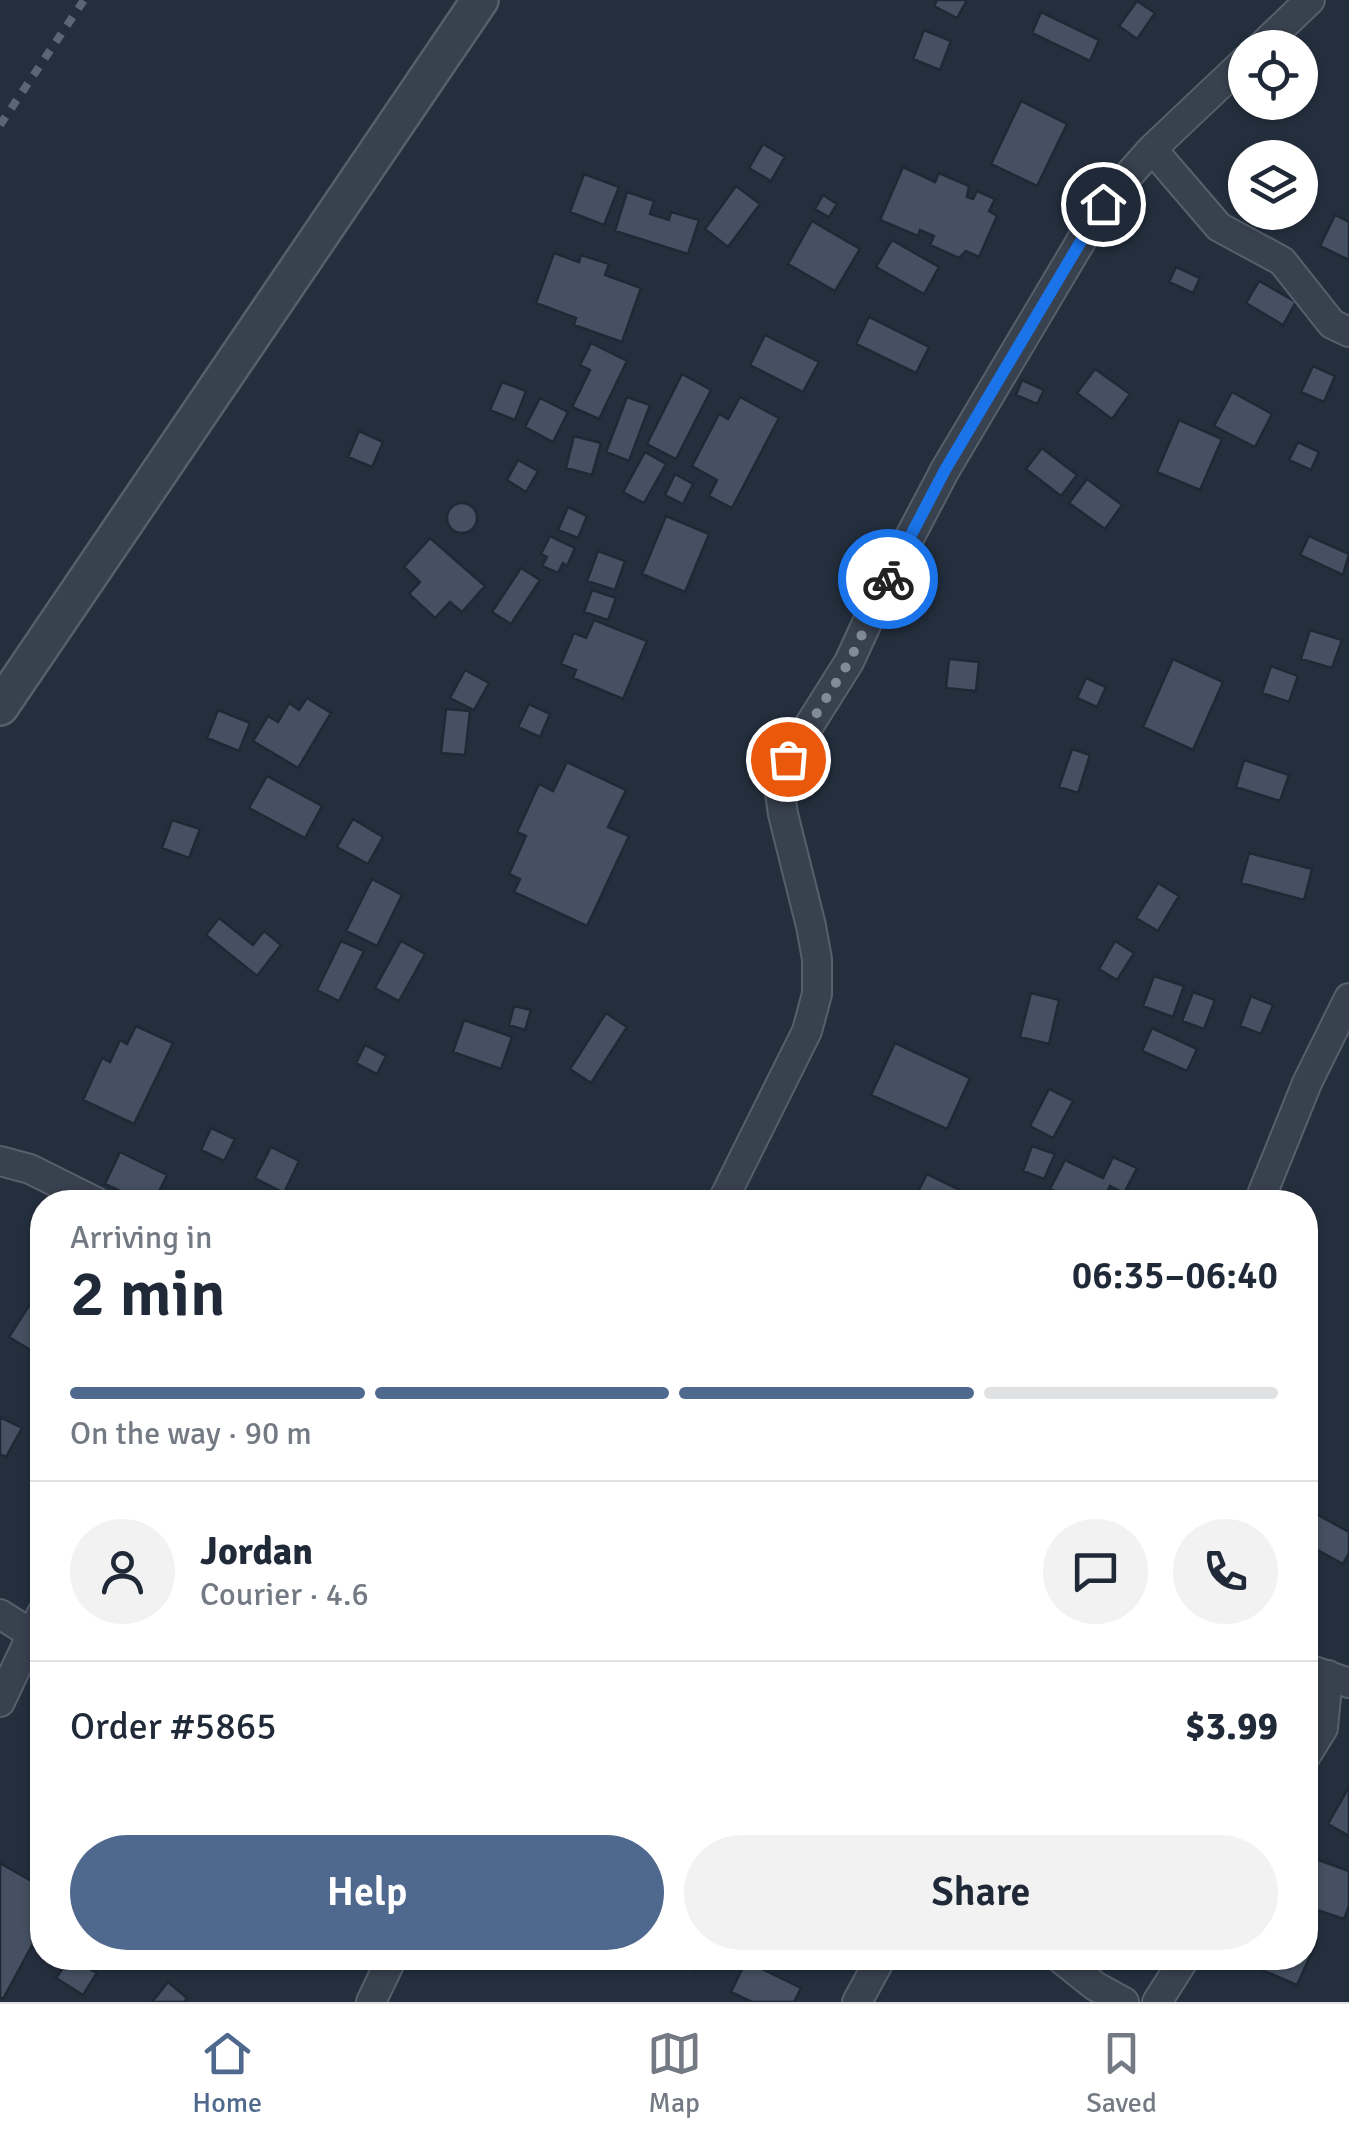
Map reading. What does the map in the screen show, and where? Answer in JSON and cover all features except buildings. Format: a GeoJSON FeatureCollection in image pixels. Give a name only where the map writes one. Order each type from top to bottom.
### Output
{"type":"FeatureCollection","features":[{"type":"Feature","properties":{"kind":"street"},"geometry":{"type":"LineString","coordinates":[[0,708],[480,0]]}},
{"type":"Feature","properties":{"kind":"street"},"geometry":{"type":"LineString","coordinates":[[1279,30],[1310,0]]}},
{"type":"Feature","properties":{"kind":"street"},"geometry":{"type":"LineString","coordinates":[[728,1190],[807,1030],[817,994],[817,959],[811,926],[782,814],[779,786],[788,759],[849,662],[945,470],[1103,204],[1152,149],[1228,77]]}},
{"type":"Feature","properties":{"kind":"street"},"geometry":{"type":"LineString","coordinates":[[1152,149],[1219,226],[1282,262],[1332,324],[1349,332]]}},
{"type":"Feature","properties":{"kind":"street"},"geometry":{"type":"LineString","coordinates":[[1264,1190],[1307,1082],[1349,998]]}},
{"type":"Feature","properties":{"kind":"street"},"geometry":{"type":"LineString","coordinates":[[0,1161],[30,1169],[72,1190]]}},
{"type":"Feature","properties":{"kind":"street"},"geometry":{"type":"LineString","coordinates":[[0,1614],[30,1622]]}},
{"type":"Feature","properties":{"kind":"street"},"geometry":{"type":"LineString","coordinates":[[0,1702],[30,1640]]}},
{"type":"Feature","properties":{"kind":"street"},"geometry":{"type":"LineString","coordinates":[[1318,1735],[1327,1675]]}},
{"type":"Feature","properties":{"kind":"street"},"geometry":{"type":"LineString","coordinates":[[372,2002],[387,1970]]}},
{"type":"Feature","properties":{"kind":"street"},"geometry":{"type":"LineString","coordinates":[[857,2002],[874,1970]]}},
{"type":"Feature","properties":{"kind":"street"},"geometry":{"type":"LineString","coordinates":[[1073,1970],[1098,1994],[1124,2002]]}},
{"type":"Feature","properties":{"kind":"street"},"geometry":{"type":"LineString","coordinates":[[1157,2002],[1177,1970]]}},
{"type":"Feature","properties":{"kind":"railway"},"geometry":{"type":"LineString","coordinates":[[0,125],[84,0]]}},
{"type":"Feature","properties":{"kind":"way so far"},"geometry":{"type":"LineString","coordinates":[[788,759],[849,662],[888,579]]}},
{"type":"Feature","properties":{"kind":"route"},"geometry":{"type":"LineString","coordinates":[[888,579],[945,470],[1103,204]]}}]}
